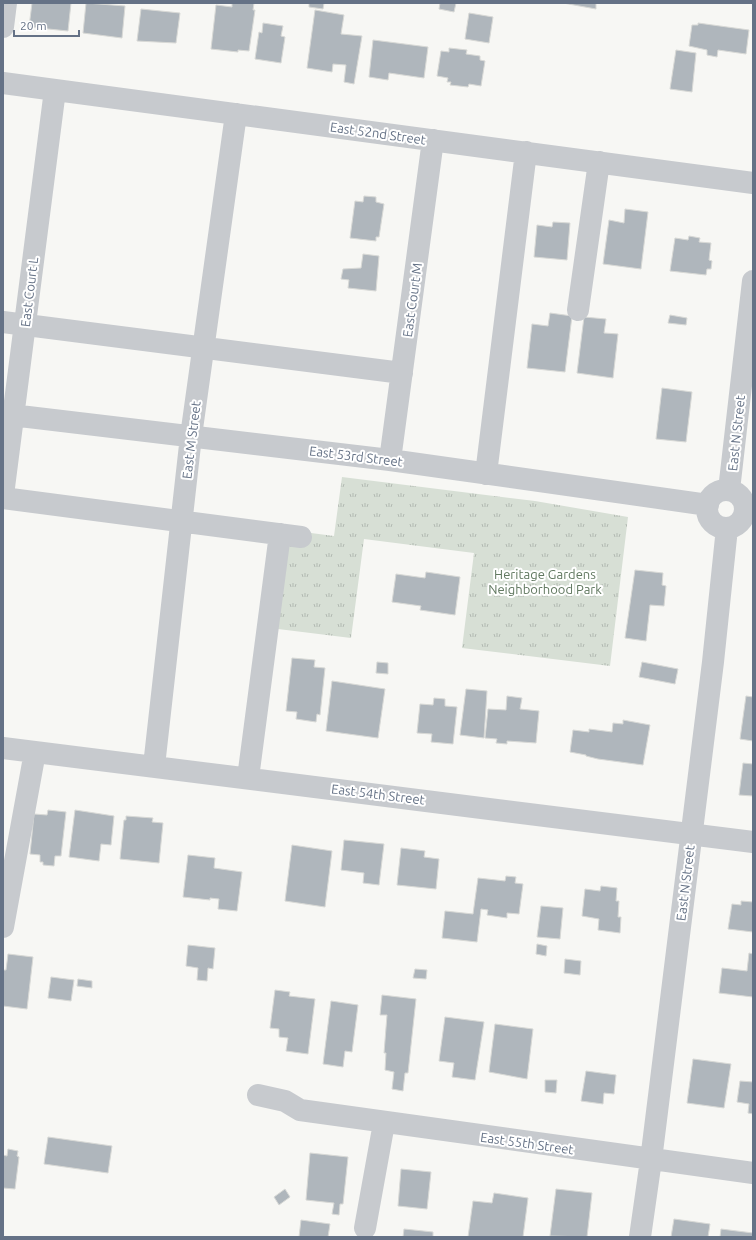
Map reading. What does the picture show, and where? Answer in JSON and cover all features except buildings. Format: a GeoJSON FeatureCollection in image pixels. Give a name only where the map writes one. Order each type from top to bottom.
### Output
{"type":"FeatureCollection","features":[{"type":"Feature","properties":{"kind":"street"},"geometry":{"type":"LineString","coordinates":[[3,27],[6,3]]}},
{"type":"Feature","properties":{"kind":"street","name":"East 52nd Street"},"geometry":{"type":"LineString","coordinates":[[3,83],[526,152],[753,184]]}},
{"type":"Feature","properties":{"kind":"street","name":"East Court L"},"geometry":{"type":"LineString","coordinates":[[3,496],[8,414],[25,325],[55,90]]}},
{"type":"Feature","properties":{"kind":"street","name":"East M Street"},"geometry":{"type":"LineString","coordinates":[[154,766],[191,436],[236,114]]}},
{"type":"Feature","properties":{"kind":"street","name":"East Court M"},"geometry":{"type":"LineString","coordinates":[[390,460],[433,140]]}},
{"type":"Feature","properties":{"kind":"street"},"geometry":{"type":"LineString","coordinates":[[486,474],[526,152]]}},
{"type":"Feature","properties":{"kind":"street"},"geometry":{"type":"LineString","coordinates":[[578,310],[599,162]]}},
{"type":"Feature","properties":{"kind":"street","name":"East N Street"},"geometry":{"type":"LineString","coordinates":[[729,490],[753,281]]}},
{"type":"Feature","properties":{"kind":"street"},"geometry":{"type":"LineString","coordinates":[[3,322],[402,373]]}},
{"type":"Feature","properties":{"kind":"street","name":"East 53rd Street"},"geometry":{"type":"LineString","coordinates":[[8,414],[390,460],[708,504]]}},
{"type":"Feature","properties":{"kind":"street"},"geometry":{"type":"LineString","coordinates":[[729,490],[741,496],[749,509],[738,524],[727,528],[721,527],[712,521],[707,510],[710,499],[718,492],[729,490]]}},
{"type":"Feature","properties":{"kind":"street"},"geometry":{"type":"LineString","coordinates":[[3,496],[301,537]]}},
{"type":"Feature","properties":{"kind":"street","name":"East N Street"},"geometry":{"type":"LineString","coordinates":[[640,1237],[651,1160],[713,662],[727,528]]}},
{"type":"Feature","properties":{"kind":"street"},"geometry":{"type":"LineString","coordinates":[[248,778],[280,534]]}},
{"type":"Feature","properties":{"kind":"street","name":"East 54th Street"},"geometry":{"type":"LineString","coordinates":[[3,748],[753,842]]}},
{"type":"Feature","properties":{"kind":"street"},"geometry":{"type":"LineString","coordinates":[[3,926],[35,752]]}},
{"type":"Feature","properties":{"kind":"street","name":"East 55th Street"},"geometry":{"type":"LineString","coordinates":[[258,1095],[285,1101],[300,1110],[384,1123],[753,1173]]}},
{"type":"Feature","properties":{"kind":"street"},"geometry":{"type":"LineString","coordinates":[[365,1228],[384,1123]]}},
{"type":"Feature","properties":{"kind":"green space","name":"Heritage Gardens Neighborhood Park"},"geometry":{"type":"Polygon","coordinates":[[[342,477],[535,501],[628,517],[610,666],[462,648],[474,553],[364,539],[351,638],[278,629],[288,530],[334,536],[342,477]]]}}]}
